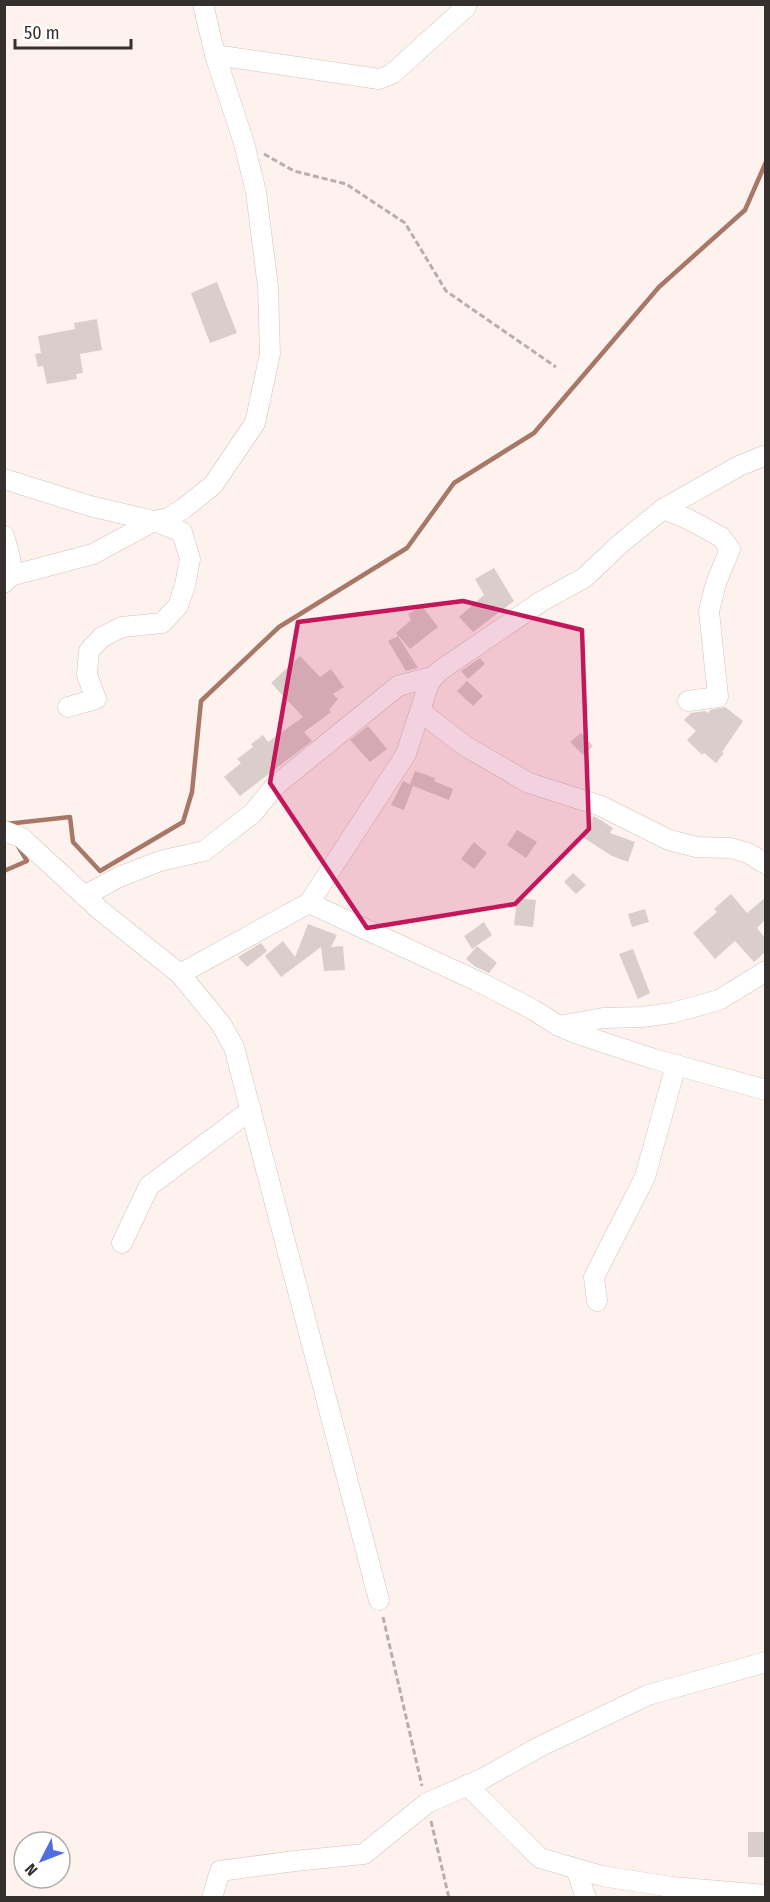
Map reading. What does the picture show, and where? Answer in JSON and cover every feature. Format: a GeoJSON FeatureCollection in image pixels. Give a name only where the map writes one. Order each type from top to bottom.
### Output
{"type":"FeatureCollection","features":[{"type":"Feature","properties":{"kind":"street"},"geometry":{"type":"LineString","coordinates":[[7,580],[93,554],[154,521],[176,514],[213,485],[255,423],[270,354],[268,287],[256,192],[244,143],[215,55],[203,4]]}},
{"type":"Feature","properties":{"kind":"street"},"geometry":{"type":"LineString","coordinates":[[215,55],[386,78],[466,8]]}},
{"type":"Feature","properties":{"kind":"street"},"geometry":{"type":"LineString","coordinates":[[84,896],[119,876],[159,861],[204,851],[253,813],[275,786],[398,686],[432,677],[464,652],[542,601],[584,578],[620,544],[663,509],[739,466],[765,455]]}},
{"type":"Feature","properties":{"kind":"street"},"geometry":{"type":"LineString","coordinates":[[4,479],[90,506],[154,521],[182,532],[190,559],[178,606],[162,623],[122,627],[102,637],[89,651],[87,675],[96,699],[68,707]]}},
{"type":"Feature","properties":{"kind":"street"},"geometry":{"type":"LineString","coordinates":[[663,509],[688,519],[721,537],[730,549],[716,583],[709,611],[718,698],[688,701]]}},
{"type":"Feature","properties":{"kind":"street"},"geometry":{"type":"LineString","coordinates":[[4,536],[12,569],[7,580]]}},
{"type":"Feature","properties":{"kind":"street"},"geometry":{"type":"LineString","coordinates":[[180,974],[309,903],[406,754],[432,677]]}},
{"type":"Feature","properties":{"kind":"street"},"geometry":{"type":"LineString","coordinates":[[421,712],[465,746],[529,783],[600,806],[669,840],[696,846],[731,848],[748,853],[765,864]]}},
{"type":"Feature","properties":{"kind":"street"},"geometry":{"type":"LineString","coordinates":[[4,831],[22,838],[101,911],[180,974],[221,1023],[234,1047],[379,1600]]}},
{"type":"Feature","properties":{"kind":"street"},"geometry":{"type":"LineString","coordinates":[[309,903],[477,981],[578,1034],[765,1090]]}},
{"type":"Feature","properties":{"kind":"street"},"geometry":{"type":"LineString","coordinates":[[559,1026],[603,1018],[642,1017],[719,1000],[765,971]]}},
{"type":"Feature","properties":{"kind":"street"},"geometry":{"type":"LineString","coordinates":[[597,1301],[594,1277],[645,1177],[676,1065]]}},
{"type":"Feature","properties":{"kind":"street"},"geometry":{"type":"LineString","coordinates":[[122,1243],[148,1186],[251,1110]]}},
{"type":"Feature","properties":{"kind":"street"},"geometry":{"type":"LineString","coordinates":[[212,1898],[220,1872],[364,1854],[426,1803],[467,1785],[539,1747],[648,1695],[765,1662]]}},
{"type":"Feature","properties":{"kind":"street"},"geometry":{"type":"LineString","coordinates":[[467,1785],[540,1858],[602,1876],[672,1887],[765,1895]]}},
{"type":"Feature","properties":{"kind":"street"},"geometry":{"type":"LineString","coordinates":[[576,1869],[586,1898]]}},
{"type":"Feature","properties":{"kind":"path"},"geometry":{"type":"LineString","coordinates":[[244,143],[294,171],[346,184],[405,223],[446,291],[556,367]]}},
{"type":"Feature","properties":{"kind":"path"},"geometry":{"type":"LineString","coordinates":[[379,1600],[448,1898]]}},
{"type":"Feature","properties":{"kind":"highlighted area"},"geometry":{"type":"Polygon","coordinates":[[[463,601],[582,630],[589,829],[515,904],[367,928],[270,783],[298,622],[463,601]]]}},
{"type":"Feature","properties":{"kind":"building"},"geometry":{"type":"Polygon","coordinates":[[[217,282],[237,333],[210,343],[191,293],[217,282]]]}},
{"type":"Feature","properties":{"kind":"building"},"geometry":{"type":"Polygon","coordinates":[[[97,319],[102,350],[80,354],[83,373],[76,374],[77,379],[47,384],[43,366],[38,367],[35,354],[41,353],[38,336],[75,329],[74,323],[97,319]]]}},
{"type":"Feature","properties":{"kind":"building"},"geometry":{"type":"Polygon","coordinates":[[[494,568],[514,601],[473,632],[459,617],[484,595],[475,579],[494,568]]]}},
{"type":"Feature","properties":{"kind":"building"},"geometry":{"type":"Polygon","coordinates":[[[422,606],[438,627],[410,649],[396,633],[411,620],[408,614],[422,606]]]}},
{"type":"Feature","properties":{"kind":"building"},"geometry":{"type":"Polygon","coordinates":[[[398,636],[418,668],[406,671],[388,641],[398,636]]]}},
{"type":"Feature","properties":{"kind":"building"},"geometry":{"type":"Polygon","coordinates":[[[300,656],[320,677],[331,669],[344,687],[333,694],[338,699],[329,710],[331,712],[304,732],[312,741],[240,796],[224,777],[241,763],[237,759],[253,747],[251,744],[263,735],[268,742],[303,717],[271,683],[300,656]]]}},
{"type":"Feature","properties":{"kind":"building"},"geometry":{"type":"Polygon","coordinates":[[[480,658],[485,664],[468,679],[461,671],[480,658]]]}},
{"type":"Feature","properties":{"kind":"building"},"geometry":{"type":"Polygon","coordinates":[[[467,681],[483,696],[473,706],[457,691],[467,681]]]}},
{"type":"Feature","properties":{"kind":"building"},"geometry":{"type":"Polygon","coordinates":[[[725,707],[743,721],[716,763],[704,753],[702,755],[687,740],[696,731],[684,720],[691,713],[705,711],[708,713],[710,710],[725,707]]]}},
{"type":"Feature","properties":{"kind":"building"},"geometry":{"type":"Polygon","coordinates":[[[368,726],[387,749],[370,762],[350,740],[368,726]]]}},
{"type":"Feature","properties":{"kind":"building"},"geometry":{"type":"Polygon","coordinates":[[[581,733],[593,746],[583,755],[570,742],[581,733]]]}},
{"type":"Feature","properties":{"kind":"building"},"geometry":{"type":"Polygon","coordinates":[[[415,771],[435,778],[434,781],[453,789],[449,800],[413,786],[404,810],[391,805],[403,781],[410,784],[415,771]]]}},
{"type":"Feature","properties":{"kind":"building"},"geometry":{"type":"Polygon","coordinates":[[[594,816],[613,828],[610,833],[635,842],[628,862],[612,856],[581,836],[594,816]]]}},
{"type":"Feature","properties":{"kind":"building"},"geometry":{"type":"Polygon","coordinates":[[[517,830],[537,842],[526,858],[507,845],[517,830]]]}},
{"type":"Feature","properties":{"kind":"building"},"geometry":{"type":"Polygon","coordinates":[[[474,842],[487,853],[474,869],[461,859],[474,842]]]}},
{"type":"Feature","properties":{"kind":"building"},"geometry":{"type":"Polygon","coordinates":[[[573,873],[586,885],[576,894],[564,882],[573,873]]]}},
{"type":"Feature","properties":{"kind":"building"},"geometry":{"type":"Polygon","coordinates":[[[731,894],[747,913],[765,898],[765,920],[757,928],[765,938],[765,952],[754,962],[735,941],[715,959],[693,933],[717,912],[714,909],[731,894]]]}},
{"type":"Feature","properties":{"kind":"building"},"geometry":{"type":"Polygon","coordinates":[[[517,898],[536,900],[533,927],[514,925],[517,898]]]}},
{"type":"Feature","properties":{"kind":"building"},"geometry":{"type":"Polygon","coordinates":[[[645,909],[649,922],[632,927],[628,914],[645,909]]]}},
{"type":"Feature","properties":{"kind":"building"},"geometry":{"type":"Polygon","coordinates":[[[484,922],[492,935],[472,949],[464,936],[484,922]]]}},
{"type":"Feature","properties":{"kind":"building"},"geometry":{"type":"Polygon","coordinates":[[[308,924],[337,935],[331,947],[343,946],[345,970],[324,971],[321,947],[281,977],[265,956],[283,941],[295,957],[308,924]]]}},
{"type":"Feature","properties":{"kind":"building"},"geometry":{"type":"Polygon","coordinates":[[[261,943],[267,951],[247,967],[238,957],[261,943]]]}},
{"type":"Feature","properties":{"kind":"building"},"geometry":{"type":"Polygon","coordinates":[[[477,946],[497,963],[489,973],[466,959],[477,946]]]}},
{"type":"Feature","properties":{"kind":"building"},"geometry":{"type":"Polygon","coordinates":[[[633,949],[650,993],[638,999],[619,954],[633,949]]]}},
{"type":"Feature","properties":{"kind":"building"},"geometry":{"type":"Polygon","coordinates":[[[748,1832],[765,1832],[765,1857],[748,1857],[748,1832]]]}},
{"type":"Feature","properties":{"kind":"waterway"},"geometry":{"type":"LineString","coordinates":[[6,824],[70,817],[73,842],[100,871],[183,822],[192,792],[201,701],[279,627],[407,548],[454,483],[534,433],[659,287],[745,210],[766,162]]}},
{"type":"Feature","properties":{"kind":"waterway"},"geometry":{"type":"LineString","coordinates":[[4,871],[27,861],[18,846]]}}]}
